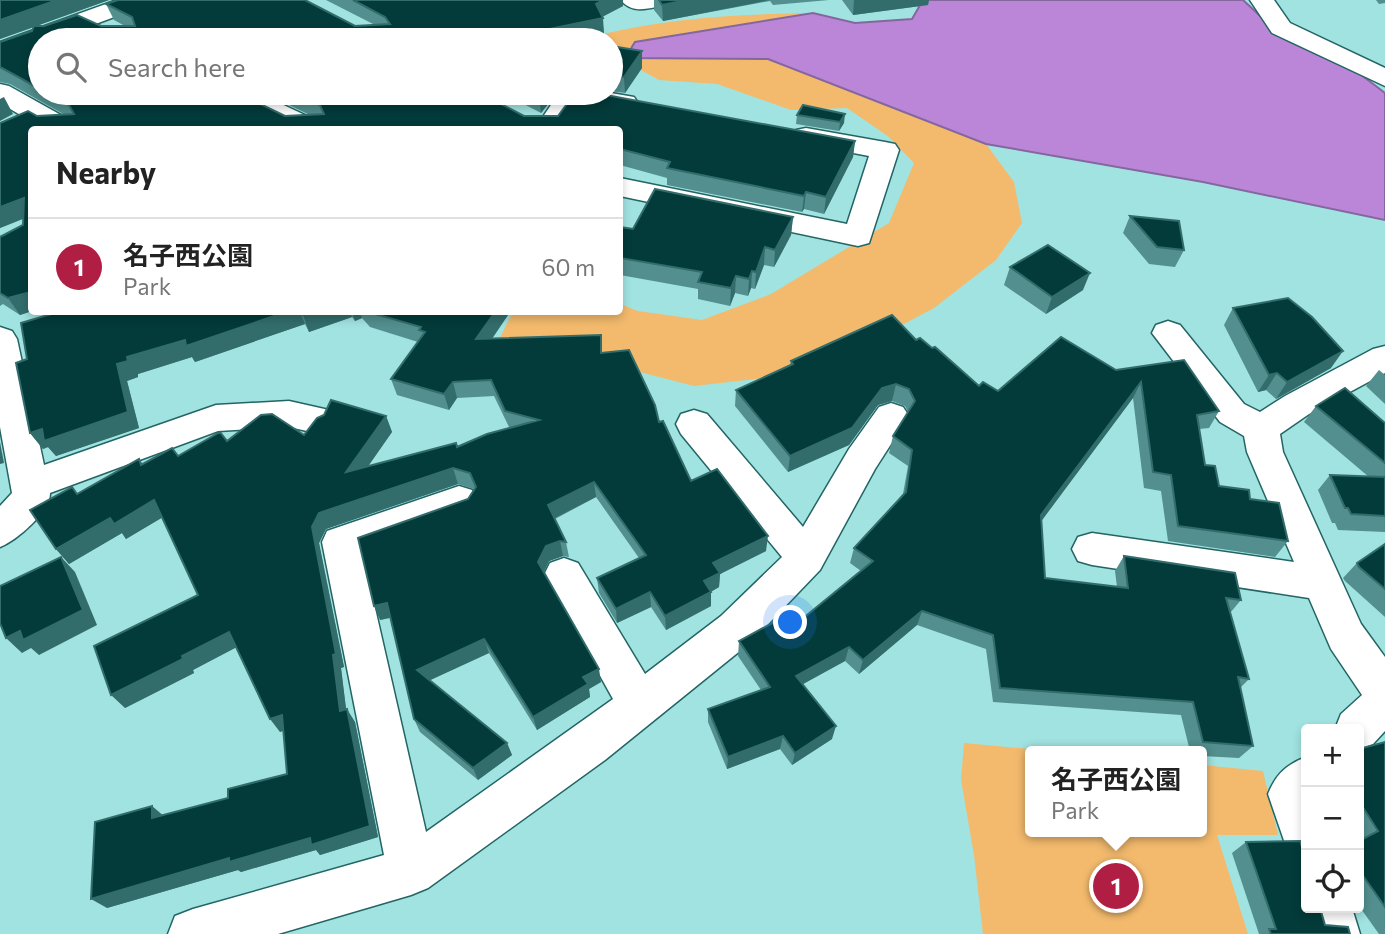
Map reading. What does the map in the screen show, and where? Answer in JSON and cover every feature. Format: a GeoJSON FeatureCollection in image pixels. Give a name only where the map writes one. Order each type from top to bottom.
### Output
{"type":"FeatureCollection","features":[{"type":"Feature","properties":{"kind":"street"},"geometry":{"type":"LineString","coordinates":[[65,28],[139,0]]}},
{"type":"Feature","properties":{"kind":"street"},"geometry":{"type":"LineString","coordinates":[[633,0],[640,3],[655,0]]}},
{"type":"Feature","properties":{"kind":"street"},"geometry":{"type":"LineString","coordinates":[[1262,0],[1281,28],[1385,78]]}},
{"type":"Feature","properties":{"kind":"street"},"geometry":{"type":"LineString","coordinates":[[88,20],[104,28]]}},
{"type":"Feature","properties":{"kind":"street"},"geometry":{"type":"LineString","coordinates":[[0,51],[28,41]]}},
{"type":"Feature","properties":{"kind":"street"},"geometry":{"type":"LineString","coordinates":[[0,92],[60,126]]}},
{"type":"Feature","properties":{"kind":"street"},"geometry":{"type":"LineString","coordinates":[[623,103],[653,108]]}},
{"type":"Feature","properties":{"kind":"street"},"geometry":{"type":"LineString","coordinates":[[263,105],[306,126]]}},
{"type":"Feature","properties":{"kind":"street"},"geometry":{"type":"LineString","coordinates":[[539,125],[560,105]]}},
{"type":"Feature","properties":{"kind":"street"},"geometry":{"type":"LineString","coordinates":[[10,129],[38,114]]}},
{"type":"Feature","properties":{"kind":"street"},"geometry":{"type":"LineString","coordinates":[[623,188],[858,236],[885,150],[776,130]]}},
{"type":"Feature","properties":{"kind":"street"},"geometry":{"type":"LineString","coordinates":[[1168,332],[1232,413],[1261,429]]}},
{"type":"Feature","properties":{"kind":"street"},"geometry":{"type":"LineString","coordinates":[[0,531],[32,497],[8,333]]}},
{"type":"Feature","properties":{"kind":"street"},"geometry":{"type":"LineString","coordinates":[[1261,429],[1385,358]]}},
{"type":"Feature","properties":{"kind":"street"},"geometry":{"type":"LineString","coordinates":[[1336,384],[1365,410]]}},
{"type":"Feature","properties":{"kind":"street"},"geometry":{"type":"LineString","coordinates":[[29,485],[216,418],[289,414],[316,420]]}},
{"type":"Feature","properties":{"kind":"street"},"geometry":{"type":"LineString","coordinates":[[193,934],[411,871],[589,745],[736,629],[806,558],[862,459],[891,416]]}},
{"type":"Feature","properties":{"kind":"street"},"geometry":{"type":"LineString","coordinates":[[694,425],[806,558]]}},
{"type":"Feature","properties":{"kind":"street"},"geometry":{"type":"LineString","coordinates":[[1261,429],[1265,452],[1346,636],[1382,686],[1360,724]]}},
{"type":"Feature","properties":{"kind":"street"},"geometry":{"type":"LineString","coordinates":[[411,871],[341,542],[459,501]]}},
{"type":"Feature","properties":{"kind":"street"},"geometry":{"type":"LineString","coordinates":[[1092,549],[1323,583]]}},
{"type":"Feature","properties":{"kind":"street"},"geometry":{"type":"LineString","coordinates":[[564,575],[640,705]]}},
{"type":"Feature","properties":{"kind":"street"},"geometry":{"type":"LineString","coordinates":[[1301,784],[1291,794],[1301,823]]}},
{"type":"Feature","properties":{"kind":"street"},"geometry":{"type":"LineString","coordinates":[[1329,913],[1335,934]]}},
{"type":"Feature","properties":{"kind":"shaded area"},"geometry":{"type":"Polygon","coordinates":[[[923,0],[1243,0],[1286,40],[1360,74],[1385,93],[1385,220],[1203,182],[986,144],[768,59],[625,58],[635,42],[813,13],[855,23],[912,19],[923,0]]]}},
{"type":"Feature","properties":{"kind":"shaded area"},"geometry":{"type":"Polygon","coordinates":[[[813,13],[635,42],[626,58],[768,59],[986,144],[1014,182],[1022,223],[996,260],[934,308],[853,351],[772,377],[694,386],[601,362],[490,357],[511,315],[623,315],[623,305],[638,311],[702,320],[771,294],[889,223],[914,163],[889,137],[847,108],[791,110],[717,84],[659,80],[623,60],[623,29],[759,14],[813,13]]]}},
{"type":"Feature","properties":{"kind":"shaded area"},"geometry":{"type":"Polygon","coordinates":[[[964,743],[1025,749],[1025,837],[1207,837],[1207,765],[1263,771],[1278,835],[1217,835],[1248,934],[983,934],[974,855],[961,780],[964,743]]]}},
{"type":"Feature","properties":{"kind":"building"},"geometry":{"type":"Polygon","coordinates":[[[0,0],[57,0],[0,20],[0,0]]]}},
{"type":"Feature","properties":{"kind":"building"},"geometry":{"type":"Polygon","coordinates":[[[118,0],[305,0],[355,26],[390,24],[385,17],[353,0],[603,0],[596,4],[603,18],[554,28],[33,28],[77,15],[101,26],[135,26],[132,17],[106,4],[118,0]]]}},
{"type":"Feature","properties":{"kind":"building"},"geometry":{"type":"Polygon","coordinates":[[[659,0],[687,0],[662,5],[659,0]]]}},
{"type":"Feature","properties":{"kind":"building"},"geometry":{"type":"Polygon","coordinates":[[[28,32],[28,82],[0,67],[0,42],[28,32]]]}},
{"type":"Feature","properties":{"kind":"building"},"geometry":{"type":"Polygon","coordinates":[[[623,48],[642,51],[624,77],[623,48]]]}},
{"type":"Feature","properties":{"kind":"building"},"geometry":{"type":"Polygon","coordinates":[[[623,98],[855,141],[826,197],[806,192],[804,196],[667,168],[670,162],[623,150],[623,126],[28,126],[28,293],[8,298],[0,293],[0,237],[23,225],[24,198],[0,207],[0,123],[28,111],[37,116],[74,114],[69,105],[263,105],[285,116],[324,114],[320,105],[503,105],[524,116],[558,116],[566,105],[623,105],[623,98]]]}},
{"type":"Feature","properties":{"kind":"building"},"geometry":{"type":"Polygon","coordinates":[[[803,105],[845,114],[840,122],[797,115],[803,105]]]}},
{"type":"Feature","properties":{"kind":"building"},"geometry":{"type":"Polygon","coordinates":[[[655,189],[793,217],[775,250],[765,247],[756,272],[752,271],[749,279],[736,276],[731,288],[698,282],[702,272],[623,259],[623,227],[633,229],[655,189]]]}},
{"type":"Feature","properties":{"kind":"building"},"geometry":{"type":"Polygon","coordinates":[[[1130,216],[1179,221],[1184,250],[1157,247],[1130,216]]]}},
{"type":"Feature","properties":{"kind":"building"},"geometry":{"type":"Polygon","coordinates":[[[1048,245],[1090,273],[1052,297],[1010,267],[1048,245]]]}},
{"type":"Feature","properties":{"kind":"building"},"geometry":{"type":"Polygon","coordinates":[[[1288,298],[1312,317],[1343,351],[1287,382],[1277,373],[1269,375],[1233,308],[1288,298]]]}},
{"type":"Feature","properties":{"kind":"building"},"geometry":{"type":"Polygon","coordinates":[[[48,315],[277,315],[186,346],[185,340],[127,357],[128,361],[117,364],[128,412],[44,441],[42,429],[30,433],[16,363],[27,359],[21,323],[48,315]]]}},
{"type":"Feature","properties":{"kind":"building"},"geometry":{"type":"Polygon","coordinates":[[[379,315],[493,315],[476,339],[601,335],[601,353],[629,350],[655,405],[659,422],[663,421],[691,481],[717,469],[768,536],[713,563],[720,573],[704,581],[711,592],[665,616],[650,592],[616,609],[597,578],[646,555],[594,482],[548,505],[566,542],[560,541],[546,546],[538,562],[599,669],[583,677],[588,684],[533,717],[484,639],[417,670],[507,743],[473,768],[414,719],[387,603],[374,606],[358,538],[468,499],[476,487],[470,473],[453,468],[319,513],[312,527],[336,654],[333,655],[340,711],[347,709],[370,826],[311,845],[310,838],[229,862],[229,858],[91,899],[95,822],[152,806],[152,818],[228,798],[228,789],[287,774],[282,715],[270,719],[229,632],[182,656],[183,659],[111,695],[94,646],[198,595],[154,500],[114,524],[110,518],[56,549],[30,510],[72,487],[77,494],[139,459],[141,465],[172,448],[178,456],[220,432],[227,441],[261,415],[272,414],[304,435],[317,418],[324,415],[331,400],[386,416],[346,472],[456,443],[457,447],[487,434],[539,420],[505,411],[491,380],[453,382],[444,394],[391,379],[425,332],[419,330],[421,327],[379,315]]]}},
{"type":"Feature","properties":{"kind":"building"},"geometry":{"type":"Polygon","coordinates":[[[892,315],[916,340],[920,338],[932,348],[935,347],[979,386],[983,382],[998,391],[1061,337],[1116,370],[1184,360],[1219,411],[1197,415],[1205,465],[1215,466],[1219,486],[1249,490],[1250,499],[1279,503],[1288,541],[1178,526],[1171,475],[1153,472],[1141,382],[1041,515],[1045,578],[1128,588],[1124,556],[1235,573],[1241,600],[1226,598],[1249,679],[1238,677],[1253,746],[1203,742],[1193,702],[1000,688],[993,635],[922,611],[863,660],[849,647],[796,676],[836,726],[795,753],[783,736],[728,757],[708,709],[770,687],[739,641],[776,621],[785,633],[873,561],[854,548],[906,492],[912,450],[893,436],[915,401],[909,389],[896,384],[882,388],[852,428],[790,456],[736,390],[793,364],[791,361],[892,315]]]}},
{"type":"Feature","properties":{"kind":"building"},"geometry":{"type":"Polygon","coordinates":[[[1345,388],[1385,423],[1385,463],[1316,406],[1345,388]]]}},
{"type":"Feature","properties":{"kind":"building"},"geometry":{"type":"Polygon","coordinates":[[[1330,475],[1385,477],[1385,516],[1351,514],[1348,508],[1345,508],[1330,475]]]}},
{"type":"Feature","properties":{"kind":"building"},"geometry":{"type":"Polygon","coordinates":[[[1385,544],[1385,589],[1357,563],[1385,544]]]}},
{"type":"Feature","properties":{"kind":"building"},"geometry":{"type":"Polygon","coordinates":[[[61,557],[83,610],[23,640],[20,631],[6,638],[0,623],[0,586],[61,557]]]}},
{"type":"Feature","properties":{"kind":"building"},"geometry":{"type":"Polygon","coordinates":[[[1385,742],[1385,907],[1364,877],[1364,838],[1378,831],[1364,809],[1364,748],[1385,742]]]}},
{"type":"Feature","properties":{"kind":"building"},"geometry":{"type":"Polygon","coordinates":[[[1300,841],[1301,913],[1321,913],[1325,925],[1348,927],[1350,934],[1271,934],[1269,929],[1276,929],[1246,842],[1300,841]]]}},
{"type":"Feature","properties":{"kind":"place","name":"名子西公園"},"geometry":{"type":"Point","coordinates":[1116,886]}}]}
